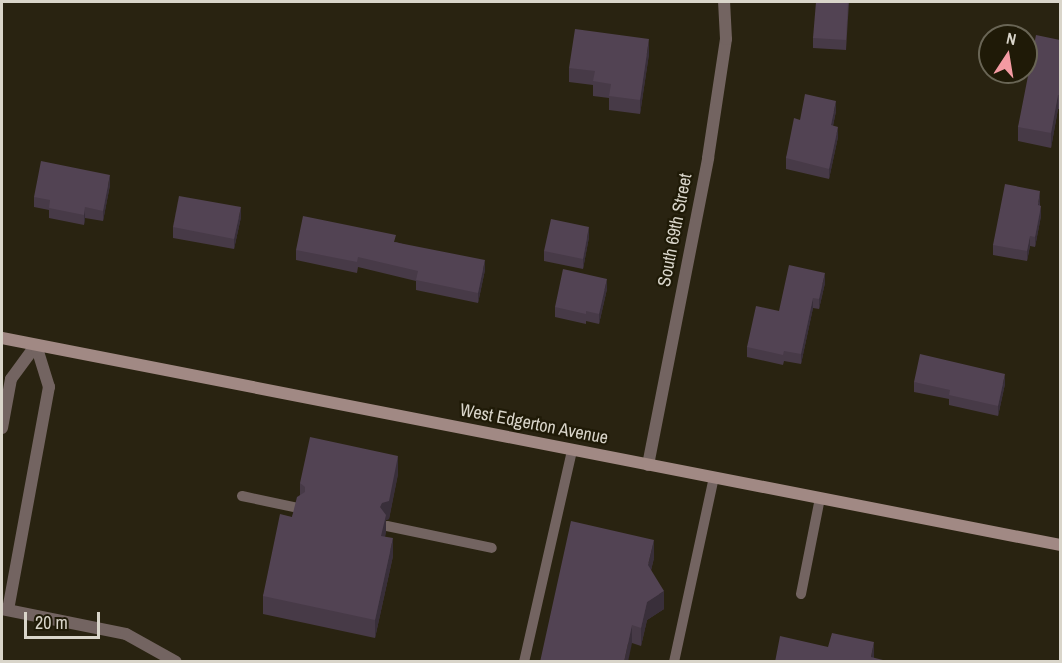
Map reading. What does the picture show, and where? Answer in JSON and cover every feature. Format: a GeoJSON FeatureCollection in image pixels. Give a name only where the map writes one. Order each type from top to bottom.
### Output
{"type":"FeatureCollection","features":[{"type":"Feature","properties":{"kind":"street","name":"South 69th Street"},"geometry":{"type":"LineString","coordinates":[[648,465],[708,158],[726,39],[724,2]]}},
{"type":"Feature","properties":{"kind":"street","name":"West Edgerton Avenue"},"geometry":{"type":"LineString","coordinates":[[2,338],[1060,545]]}},
{"type":"Feature","properties":{"kind":"street"},"geometry":{"type":"LineString","coordinates":[[2,428],[11,379],[36,345]]}},
{"type":"Feature","properties":{"kind":"street"},"geometry":{"type":"LineString","coordinates":[[36,345],[49,387],[5,609],[126,634],[176,662]]}},
{"type":"Feature","properties":{"kind":"lane"},"geometry":{"type":"LineString","coordinates":[[524,662],[572,450]]}},
{"type":"Feature","properties":{"kind":"lane"},"geometry":{"type":"LineString","coordinates":[[674,662],[714,477]]}},
{"type":"Feature","properties":{"kind":"lane"},"geometry":{"type":"LineString","coordinates":[[242,496],[298,508]]}},
{"type":"Feature","properties":{"kind":"lane"},"geometry":{"type":"LineString","coordinates":[[801,594],[820,498]]}},
{"type":"Feature","properties":{"kind":"lane"},"geometry":{"type":"LineString","coordinates":[[387,526],[492,548]]}},
{"type":"Feature","properties":{"kind":"building"},"geometry":{"type":"Polygon","coordinates":[[[816,2],[848,2],[846,40],[813,38],[816,2]]]}},
{"type":"Feature","properties":{"kind":"building"},"geometry":{"type":"Polygon","coordinates":[[[575,29],[649,39],[640,100],[609,96],[611,84],[593,81],[595,71],[569,68],[575,29]]]}},
{"type":"Feature","properties":{"kind":"building"},"geometry":{"type":"Polygon","coordinates":[[[1038,35],[1060,40],[1060,95],[1058,95],[1051,133],[1018,127],[1026,84],[1038,84],[1038,35]]]}},
{"type":"Feature","properties":{"kind":"building"},"geometry":{"type":"Polygon","coordinates":[[[805,94],[836,101],[831,125],[838,127],[829,169],[786,158],[794,118],[800,120],[805,94]]]}},
{"type":"Feature","properties":{"kind":"building"},"geometry":{"type":"Polygon","coordinates":[[[41,161],[110,175],[103,211],[85,207],[84,215],[49,208],[50,200],[34,197],[41,161]]]}},
{"type":"Feature","properties":{"kind":"building"},"geometry":{"type":"Polygon","coordinates":[[[1005,184],[1040,191],[1038,205],[1041,206],[1035,237],[1030,236],[1027,251],[993,245],[1005,184]]]}},
{"type":"Feature","properties":{"kind":"building"},"geometry":{"type":"Polygon","coordinates":[[[179,196],[241,207],[234,239],[173,227],[179,196]]]}},
{"type":"Feature","properties":{"kind":"building"},"geometry":{"type":"Polygon","coordinates":[[[303,216],[396,235],[394,242],[485,260],[478,293],[416,280],[418,271],[358,257],[357,262],[296,250],[303,216]]]}},
{"type":"Feature","properties":{"kind":"building"},"geometry":{"type":"Polygon","coordinates":[[[551,219],[589,227],[583,259],[544,251],[551,219]]]}},
{"type":"Feature","properties":{"kind":"building"},"geometry":{"type":"Polygon","coordinates":[[[789,265],[825,273],[819,299],[813,298],[801,354],[784,351],[783,355],[747,347],[756,306],[779,311],[789,265]]]}},
{"type":"Feature","properties":{"kind":"building"},"geometry":{"type":"Polygon","coordinates":[[[563,269],[607,279],[599,314],[586,311],[586,314],[555,307],[563,269]]]}},
{"type":"Feature","properties":{"kind":"building"},"geometry":{"type":"Polygon","coordinates":[[[920,354],[1005,374],[998,406],[949,395],[950,390],[914,382],[920,354]]]}},
{"type":"Feature","properties":{"kind":"building"},"geometry":{"type":"Polygon","coordinates":[[[310,437],[398,456],[389,501],[382,503],[380,507],[386,515],[381,536],[393,538],[375,620],[263,596],[280,514],[292,517],[297,497],[305,492],[305,487],[300,483],[310,437]]]}},
{"type":"Feature","properties":{"kind":"building"},"geometry":{"type":"Polygon","coordinates":[[[571,521],[654,540],[648,565],[664,591],[647,602],[641,628],[632,625],[624,662],[540,662],[571,521]]]}},
{"type":"Feature","properties":{"kind":"building"},"geometry":{"type":"Polygon","coordinates":[[[832,633],[874,642],[871,657],[891,662],[775,662],[780,636],[828,647],[832,633]]]}}]}
